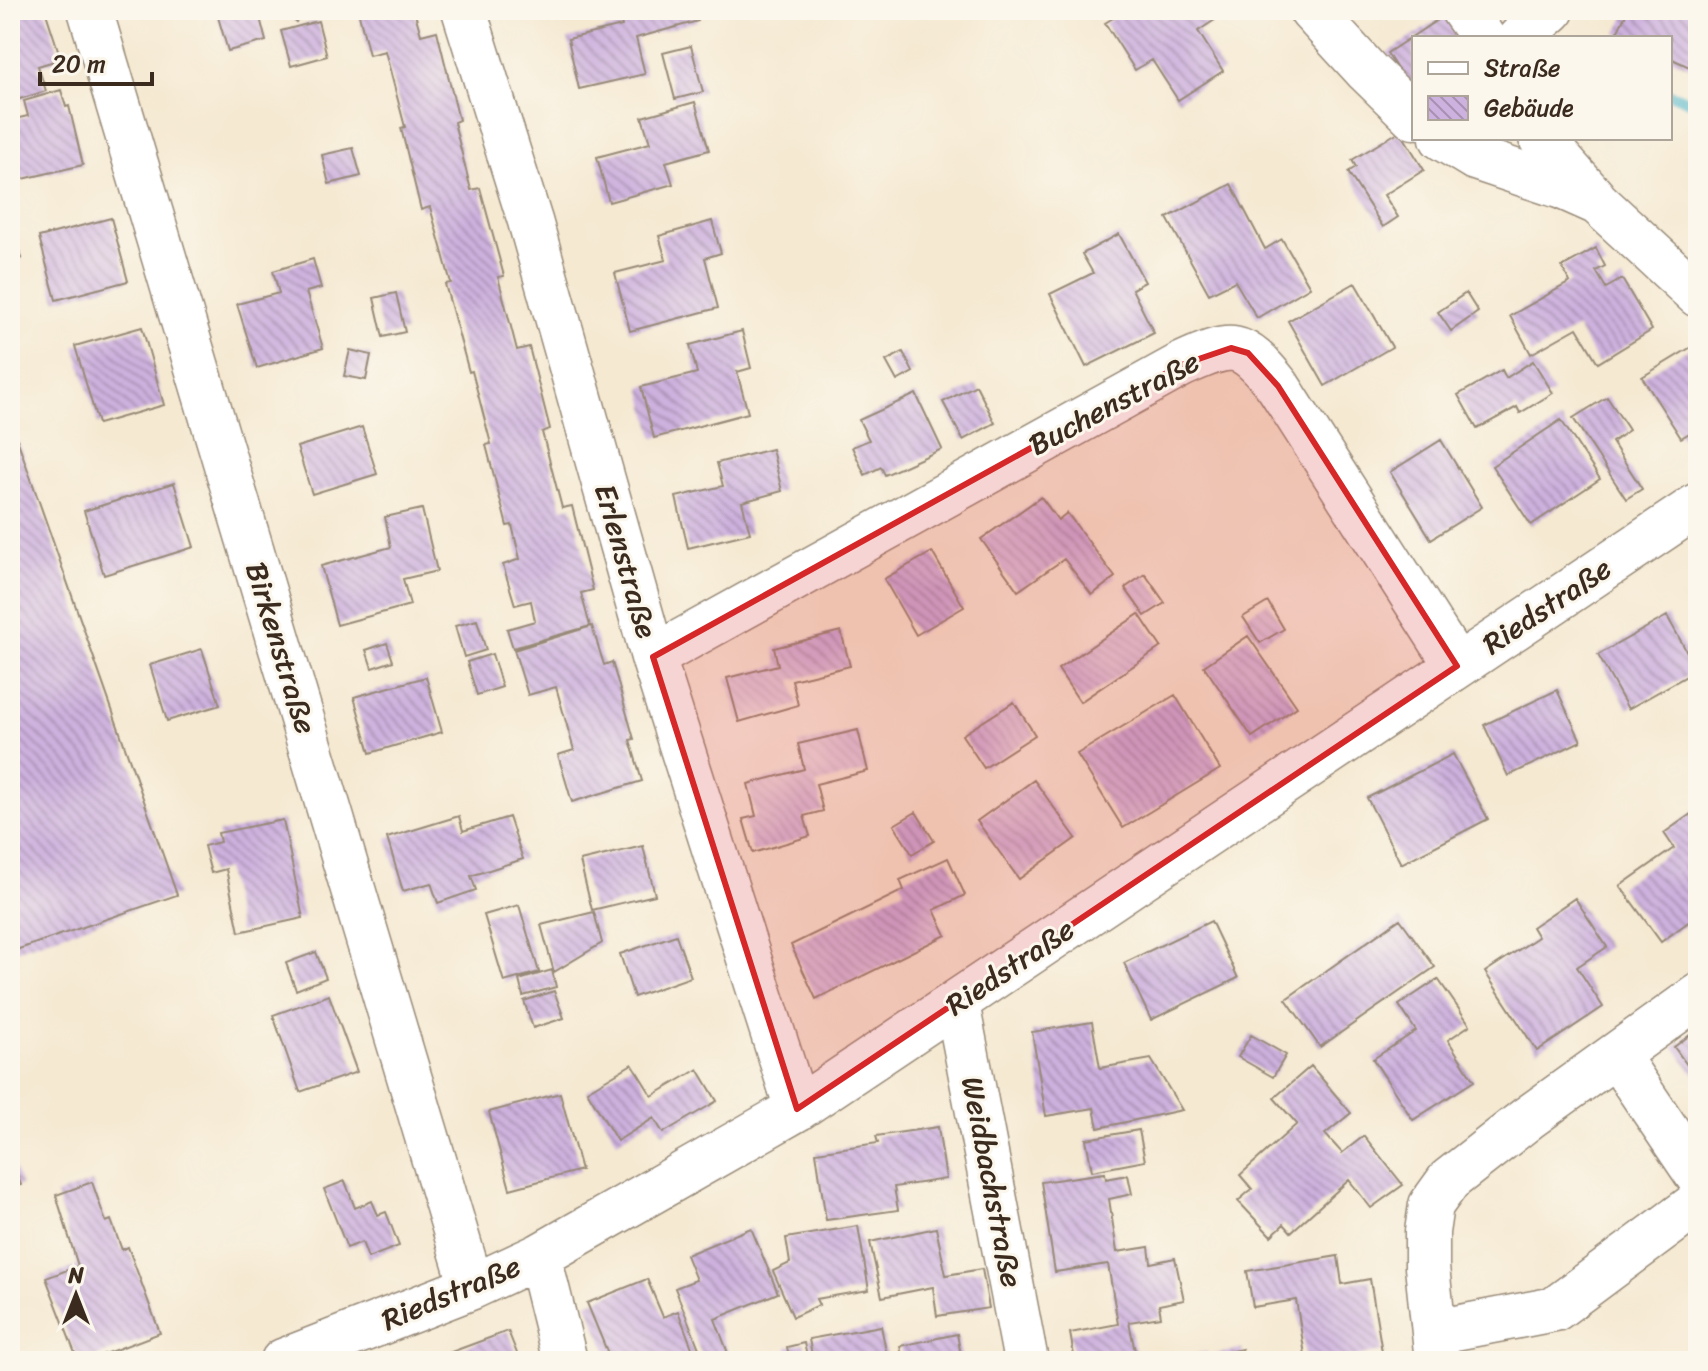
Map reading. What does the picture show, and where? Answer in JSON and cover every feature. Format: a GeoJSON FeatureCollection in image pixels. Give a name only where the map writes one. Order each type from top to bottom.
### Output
{"type":"FeatureCollection","features":[{"type":"Feature","properties":{"kind":"street","name":"Birkenstraße"},"geometry":{"type":"LineString","coordinates":[[90,10],[472,1287]]}},
{"type":"Feature","properties":{"kind":"street","name":"Erlenstraße"},"geometry":{"type":"LineString","coordinates":[[464,10],[534,236],[653,657],[797,1109]]}},
{"type":"Feature","properties":{"kind":"street"},"geometry":{"type":"LineString","coordinates":[[1311,10],[1412,115]]}},
{"type":"Feature","properties":{"kind":"street"},"geometry":{"type":"LineString","coordinates":[[1463,10],[1526,27]]}},
{"type":"Feature","properties":{"kind":"street"},"geometry":{"type":"LineString","coordinates":[[1445,140],[1475,158],[1562,187],[1598,203]]}},
{"type":"Feature","properties":{"kind":"street"},"geometry":{"type":"LineString","coordinates":[[1543,140],[1598,203],[1698,295]]}},
{"type":"Feature","properties":{"kind":"street","name":"Buchenstraße"},"geometry":{"type":"LineString","coordinates":[[653,657],[1181,365],[1212,351],[1231,348],[1248,353],[1278,386],[1457,666]]}},
{"type":"Feature","properties":{"kind":"street","name":"Riedstraße"},"geometry":{"type":"LineString","coordinates":[[283,1361],[472,1287],[539,1256],[797,1109],[1698,505]]}},
{"type":"Feature","properties":{"kind":"street"},"geometry":{"type":"LineString","coordinates":[[1698,996],[1528,1118],[1449,1180],[1431,1205],[1427,1232],[1427,1267],[1436,1346],[1555,1309],[1698,1203]]}},
{"type":"Feature","properties":{"kind":"street","name":"Weidbachstraße"},"geometry":{"type":"LineString","coordinates":[[957,1003],[1026,1361]]}},
{"type":"Feature","properties":{"kind":"street"},"geometry":{"type":"LineString","coordinates":[[1616,1055],[1698,1176]]}},
{"type":"Feature","properties":{"kind":"street"},"geometry":{"type":"LineString","coordinates":[[539,1256],[565,1361]]}},
{"type":"Feature","properties":{"kind":"highlighted area"},"geometry":{"type":"Polygon","coordinates":[[[1231,348],[1248,353],[1278,386],[1457,666],[797,1109],[653,657],[1181,365],[1231,348]]]}},
{"type":"Feature","properties":{"kind":"building"},"geometry":{"type":"Polygon","coordinates":[[[10,10],[45,10],[61,59],[38,66],[46,91],[10,102],[10,10]]]}},
{"type":"Feature","properties":{"kind":"building"},"geometry":{"type":"Polygon","coordinates":[[[216,10],[258,10],[266,41],[228,51],[216,10]]]}},
{"type":"Feature","properties":{"kind":"building"},"geometry":{"type":"Polygon","coordinates":[[[284,10],[308,10],[296,22],[284,10]]]}},
{"type":"Feature","properties":{"kind":"building"},"geometry":{"type":"Polygon","coordinates":[[[358,10],[414,10],[421,35],[437,31],[459,120],[454,122],[471,190],[480,188],[504,276],[498,277],[517,350],[529,347],[550,429],[542,432],[562,508],[572,506],[593,590],[581,593],[590,626],[513,648],[507,629],[535,621],[531,601],[515,605],[503,565],[520,559],[512,525],[507,526],[486,445],[491,444],[445,284],[451,283],[430,207],[421,210],[401,128],[405,127],[385,51],[369,55],[358,10]]]}},
{"type":"Feature","properties":{"kind":"building"},"geometry":{"type":"Polygon","coordinates":[[[618,10],[696,10],[698,21],[636,38],[645,74],[579,89],[568,39],[622,26],[618,10]]]}},
{"type":"Feature","properties":{"kind":"building"},"geometry":{"type":"Polygon","coordinates":[[[1126,10],[1230,10],[1198,31],[1223,71],[1178,100],[1152,60],[1135,70],[1105,23],[1126,10]]]}},
{"type":"Feature","properties":{"kind":"building"},"geometry":{"type":"Polygon","coordinates":[[[1628,10],[1698,10],[1698,71],[1672,59],[1672,36],[1624,36],[1617,33],[1628,10]]]}},
{"type":"Feature","properties":{"kind":"building"},"geometry":{"type":"Polygon","coordinates":[[[1448,13],[1463,36],[1413,36],[1448,13]]]}},
{"type":"Feature","properties":{"kind":"building"},"geometry":{"type":"Polygon","coordinates":[[[318,21],[327,56],[291,66],[281,31],[318,21]]]}},
{"type":"Feature","properties":{"kind":"building"},"geometry":{"type":"Polygon","coordinates":[[[1412,37],[1412,93],[1387,53],[1412,37]]]}},
{"type":"Feature","properties":{"kind":"building"},"geometry":{"type":"Polygon","coordinates":[[[691,46],[703,92],[675,99],[663,53],[691,46]]]}},
{"type":"Feature","properties":{"kind":"building"},"geometry":{"type":"Polygon","coordinates":[[[61,90],[66,107],[69,106],[83,165],[10,182],[10,120],[28,116],[24,101],[61,90]]]}},
{"type":"Feature","properties":{"kind":"building"},"geometry":{"type":"Polygon","coordinates":[[[695,102],[709,150],[666,162],[673,184],[609,202],[597,157],[650,143],[642,117],[695,102]]]}},
{"type":"Feature","properties":{"kind":"building"},"geometry":{"type":"Polygon","coordinates":[[[1400,131],[1424,170],[1384,195],[1398,217],[1383,227],[1348,172],[1356,167],[1352,160],[1400,131]]]}},
{"type":"Feature","properties":{"kind":"building"},"geometry":{"type":"Polygon","coordinates":[[[353,148],[361,176],[329,184],[322,155],[353,148]]]}},
{"type":"Feature","properties":{"kind":"building"},"geometry":{"type":"Polygon","coordinates":[[[1231,184],[1265,249],[1282,239],[1310,287],[1257,318],[1235,281],[1209,294],[1167,218],[1231,184]]]}},
{"type":"Feature","properties":{"kind":"building"},"geometry":{"type":"Polygon","coordinates":[[[111,218],[128,281],[56,300],[39,237],[111,218]]]}},
{"type":"Feature","properties":{"kind":"building"},"geometry":{"type":"Polygon","coordinates":[[[712,221],[721,253],[705,258],[718,308],[630,331],[615,273],[666,260],[659,236],[712,221]]]}},
{"type":"Feature","properties":{"kind":"building"},"geometry":{"type":"Polygon","coordinates":[[[10,224],[22,258],[10,262],[10,224]]]}},
{"type":"Feature","properties":{"kind":"building"},"geometry":{"type":"Polygon","coordinates":[[[1119,234],[1145,282],[1132,289],[1154,333],[1086,367],[1050,294],[1093,273],[1082,254],[1119,234]]]}},
{"type":"Feature","properties":{"kind":"building"},"geometry":{"type":"Polygon","coordinates":[[[1596,248],[1605,266],[1596,271],[1606,288],[1622,279],[1652,330],[1598,363],[1577,328],[1531,354],[1510,316],[1570,282],[1562,267],[1596,248]]]}},
{"type":"Feature","properties":{"kind":"building"},"geometry":{"type":"Polygon","coordinates":[[[313,259],[321,288],[306,292],[323,348],[257,368],[237,304],[279,293],[273,271],[313,259]]]}},
{"type":"Feature","properties":{"kind":"building"},"geometry":{"type":"Polygon","coordinates":[[[1355,283],[1392,347],[1325,386],[1288,321],[1355,283]]]}},
{"type":"Feature","properties":{"kind":"building"},"geometry":{"type":"Polygon","coordinates":[[[396,293],[405,332],[383,337],[374,298],[396,293]]]}},
{"type":"Feature","properties":{"kind":"building"},"geometry":{"type":"Polygon","coordinates":[[[1466,293],[1478,312],[1451,331],[1438,312],[1466,293]]]}},
{"type":"Feature","properties":{"kind":"building"},"geometry":{"type":"Polygon","coordinates":[[[142,327],[164,405],[98,424],[75,346],[142,327]]]}},
{"type":"Feature","properties":{"kind":"building"},"geometry":{"type":"Polygon","coordinates":[[[742,331],[751,368],[737,372],[748,413],[654,438],[641,387],[697,373],[690,345],[742,331]]]}},
{"type":"Feature","properties":{"kind":"building"},"geometry":{"type":"Polygon","coordinates":[[[1698,343],[1698,428],[1681,438],[1642,377],[1698,343]]]}},
{"type":"Feature","properties":{"kind":"building"},"geometry":{"type":"Polygon","coordinates":[[[350,350],[371,355],[366,380],[344,376],[350,350]]]}},
{"type":"Feature","properties":{"kind":"building"},"geometry":{"type":"Polygon","coordinates":[[[903,352],[913,372],[897,381],[886,361],[903,352]]]}},
{"type":"Feature","properties":{"kind":"building"},"geometry":{"type":"Polygon","coordinates":[[[1533,361],[1553,393],[1520,413],[1517,407],[1477,429],[1458,395],[1502,370],[1506,378],[1533,361]]]}},
{"type":"Feature","properties":{"kind":"building"},"geometry":{"type":"Polygon","coordinates":[[[976,385],[995,423],[963,440],[943,402],[976,385]]]}},
{"type":"Feature","properties":{"kind":"building"},"geometry":{"type":"Polygon","coordinates":[[[916,394],[942,449],[885,475],[881,467],[865,475],[852,447],[869,440],[859,420],[916,394]]]}},
{"type":"Feature","properties":{"kind":"building"},"geometry":{"type":"Polygon","coordinates":[[[1607,397],[1629,430],[1612,442],[1642,489],[1626,499],[1573,418],[1607,397]]]}},
{"type":"Feature","properties":{"kind":"building"},"geometry":{"type":"Polygon","coordinates":[[[10,419],[177,895],[10,952],[10,419]]]}},
{"type":"Feature","properties":{"kind":"building"},"geometry":{"type":"Polygon","coordinates":[[[1561,420],[1600,479],[1531,525],[1492,466],[1561,420]]]}},
{"type":"Feature","properties":{"kind":"building"},"geometry":{"type":"Polygon","coordinates":[[[362,427],[377,474],[312,494],[297,447],[362,427]]]}},
{"type":"Feature","properties":{"kind":"building"},"geometry":{"type":"Polygon","coordinates":[[[1441,440],[1482,507],[1431,539],[1390,472],[1441,440]]]}},
{"type":"Feature","properties":{"kind":"building"},"geometry":{"type":"Polygon","coordinates":[[[772,449],[782,491],[742,502],[750,533],[688,548],[676,497],[723,486],[717,463],[772,449]]]}},
{"type":"Feature","properties":{"kind":"building"},"geometry":{"type":"Polygon","coordinates":[[[174,483],[194,547],[104,575],[84,511],[174,483]]]}},
{"type":"Feature","properties":{"kind":"building"},"geometry":{"type":"Polygon","coordinates":[[[1041,497],[1058,520],[1067,513],[1115,577],[1092,595],[1064,559],[1018,591],[981,539],[1041,497]]]}},
{"type":"Feature","properties":{"kind":"building"},"geometry":{"type":"Polygon","coordinates":[[[422,509],[437,571],[403,579],[410,605],[337,625],[321,566],[391,547],[385,517],[422,509]]]}},
{"type":"Feature","properties":{"kind":"building"},"geometry":{"type":"Polygon","coordinates":[[[932,552],[964,607],[916,635],[884,579],[932,552]]]}},
{"type":"Feature","properties":{"kind":"building"},"geometry":{"type":"Polygon","coordinates":[[[1145,574],[1165,603],[1145,616],[1125,588],[1145,574]]]}},
{"type":"Feature","properties":{"kind":"building"},"geometry":{"type":"Polygon","coordinates":[[[1268,602],[1284,629],[1260,643],[1243,617],[1268,602]]]}},
{"type":"Feature","properties":{"kind":"building"},"geometry":{"type":"Polygon","coordinates":[[[1139,614],[1161,647],[1080,702],[1058,669],[1139,614]]]}},
{"type":"Feature","properties":{"kind":"building"},"geometry":{"type":"Polygon","coordinates":[[[1667,616],[1697,670],[1628,709],[1598,655],[1667,616]]]}},
{"type":"Feature","properties":{"kind":"building"},"geometry":{"type":"Polygon","coordinates":[[[477,620],[486,650],[464,657],[455,626],[477,620]]]}},
{"type":"Feature","properties":{"kind":"building"},"geometry":{"type":"Polygon","coordinates":[[[592,626],[604,665],[612,662],[634,739],[630,740],[642,781],[572,802],[558,755],[574,750],[556,687],[528,695],[514,650],[592,626]]]}},
{"type":"Feature","properties":{"kind":"building"},"geometry":{"type":"Polygon","coordinates":[[[841,631],[850,666],[792,680],[798,705],[739,722],[727,678],[778,665],[774,648],[841,631]]]}},
{"type":"Feature","properties":{"kind":"building"},"geometry":{"type":"Polygon","coordinates":[[[1248,636],[1297,707],[1252,737],[1204,666],[1248,636]]]}},
{"type":"Feature","properties":{"kind":"building"},"geometry":{"type":"Polygon","coordinates":[[[387,643],[393,661],[372,668],[366,650],[387,643]]]}},
{"type":"Feature","properties":{"kind":"building"},"geometry":{"type":"Polygon","coordinates":[[[202,649],[220,705],[167,721],[150,665],[202,649]]]}},
{"type":"Feature","properties":{"kind":"building"},"geometry":{"type":"Polygon","coordinates":[[[492,654],[502,687],[477,695],[467,662],[492,654]]]}},
{"type":"Feature","properties":{"kind":"building"},"geometry":{"type":"Polygon","coordinates":[[[426,677],[442,732],[370,753],[354,697],[426,677]]]}},
{"type":"Feature","properties":{"kind":"building"},"geometry":{"type":"Polygon","coordinates":[[[1557,690],[1581,741],[1508,776],[1484,725],[1557,690]]]}},
{"type":"Feature","properties":{"kind":"building"},"geometry":{"type":"Polygon","coordinates":[[[1175,695],[1220,769],[1123,828],[1077,754],[1175,695]]]}},
{"type":"Feature","properties":{"kind":"building"},"geometry":{"type":"Polygon","coordinates":[[[1014,702],[1035,735],[984,768],[962,735],[1014,702]]]}},
{"type":"Feature","properties":{"kind":"building"},"geometry":{"type":"Polygon","coordinates":[[[858,730],[868,771],[816,784],[823,811],[804,816],[810,836],[753,853],[743,819],[756,816],[748,784],[804,769],[798,744],[858,730]]]}},
{"type":"Feature","properties":{"kind":"building"},"geometry":{"type":"Polygon","coordinates":[[[1453,754],[1488,819],[1401,864],[1367,798],[1453,754]]]}},
{"type":"Feature","properties":{"kind":"building"},"geometry":{"type":"Polygon","coordinates":[[[1034,780],[1076,838],[1019,879],[977,821],[1034,780]]]}},
{"type":"Feature","properties":{"kind":"building"},"geometry":{"type":"Polygon","coordinates":[[[1698,809],[1698,915],[1661,942],[1620,886],[1674,848],[1664,833],[1698,809]]]}},
{"type":"Feature","properties":{"kind":"building"},"geometry":{"type":"Polygon","coordinates":[[[916,812],[934,841],[912,854],[894,825],[916,812]]]}},
{"type":"Feature","properties":{"kind":"building"},"geometry":{"type":"Polygon","coordinates":[[[459,816],[463,831],[509,817],[523,859],[471,876],[476,890],[438,903],[431,883],[403,891],[387,838],[459,816]]]}},
{"type":"Feature","properties":{"kind":"building"},"geometry":{"type":"Polygon","coordinates":[[[283,820],[303,918],[239,932],[226,869],[211,873],[204,846],[220,842],[218,833],[283,820]]]}},
{"type":"Feature","properties":{"kind":"building"},"geometry":{"type":"Polygon","coordinates":[[[643,846],[655,895],[592,910],[580,861],[643,846]]]}},
{"type":"Feature","properties":{"kind":"building"},"geometry":{"type":"Polygon","coordinates":[[[948,858],[965,895],[934,910],[946,935],[816,999],[791,945],[904,890],[900,880],[948,858]]]}},
{"type":"Feature","properties":{"kind":"building"},"geometry":{"type":"Polygon","coordinates":[[[1575,898],[1607,947],[1577,967],[1603,1007],[1537,1051],[1485,972],[1538,937],[1532,927],[1575,898]]]}},
{"type":"Feature","properties":{"kind":"building"},"geometry":{"type":"Polygon","coordinates":[[[519,905],[539,972],[504,982],[484,915],[519,905]]]}},
{"type":"Feature","properties":{"kind":"building"},"geometry":{"type":"Polygon","coordinates":[[[594,912],[602,943],[554,972],[541,925],[594,912]]]}},
{"type":"Feature","properties":{"kind":"building"},"geometry":{"type":"Polygon","coordinates":[[[1400,919],[1435,967],[1320,1047],[1286,999],[1400,919]]]}},
{"type":"Feature","properties":{"kind":"building"},"geometry":{"type":"Polygon","coordinates":[[[1211,921],[1238,978],[1151,1020],[1124,963],[1211,921]]]}},
{"type":"Feature","properties":{"kind":"building"},"geometry":{"type":"Polygon","coordinates":[[[676,935],[691,977],[634,997],[620,954],[676,935]]]}},
{"type":"Feature","properties":{"kind":"building"},"geometry":{"type":"Polygon","coordinates":[[[316,952],[326,978],[296,990],[286,963],[316,952]]]}},
{"type":"Feature","properties":{"kind":"building"},"geometry":{"type":"Polygon","coordinates":[[[552,970],[556,987],[523,996],[519,980],[552,970]]]}},
{"type":"Feature","properties":{"kind":"building"},"geometry":{"type":"Polygon","coordinates":[[[1438,979],[1470,1025],[1448,1040],[1474,1081],[1413,1120],[1373,1059],[1416,1031],[1399,1005],[1438,979]]]}},
{"type":"Feature","properties":{"kind":"building"},"geometry":{"type":"Polygon","coordinates":[[[554,991],[564,1018],[533,1028],[524,1001],[554,991]]]}},
{"type":"Feature","properties":{"kind":"building"},"geometry":{"type":"Polygon","coordinates":[[[329,995],[357,1072],[300,1092],[273,1015],[329,995]]]}},
{"type":"Feature","properties":{"kind":"building"},"geometry":{"type":"Polygon","coordinates":[[[1092,1022],[1100,1068],[1151,1059],[1182,1110],[1098,1128],[1094,1108],[1046,1116],[1032,1032],[1092,1022]]]}},
{"type":"Feature","properties":{"kind":"building"},"geometry":{"type":"Polygon","coordinates":[[[1698,1029],[1698,1080],[1674,1047],[1698,1029]]]}},
{"type":"Feature","properties":{"kind":"building"},"geometry":{"type":"Polygon","coordinates":[[[1251,1035],[1286,1055],[1273,1077],[1238,1057],[1251,1035]]]}},
{"type":"Feature","properties":{"kind":"building"},"geometry":{"type":"Polygon","coordinates":[[[632,1064],[652,1096],[698,1069],[717,1101],[663,1133],[654,1118],[617,1141],[587,1091],[632,1064]]]}},
{"type":"Feature","properties":{"kind":"building"},"geometry":{"type":"Polygon","coordinates":[[[1311,1066],[1351,1113],[1325,1134],[1342,1153],[1364,1136],[1403,1185],[1371,1208],[1349,1180],[1291,1232],[1284,1224],[1271,1236],[1238,1201],[1252,1189],[1240,1175],[1297,1124],[1274,1098],[1311,1066]]]}},
{"type":"Feature","properties":{"kind":"building"},"geometry":{"type":"Polygon","coordinates":[[[560,1093],[581,1170],[510,1189],[489,1112],[560,1093]]]}},
{"type":"Feature","properties":{"kind":"building"},"geometry":{"type":"Polygon","coordinates":[[[938,1127],[946,1179],[894,1187],[898,1210],[826,1220],[816,1152],[878,1143],[876,1136],[938,1127]]]}},
{"type":"Feature","properties":{"kind":"building"},"geometry":{"type":"Polygon","coordinates":[[[1139,1130],[1145,1161],[1092,1171],[1086,1139],[1139,1130]]]}},
{"type":"Feature","properties":{"kind":"building"},"geometry":{"type":"Polygon","coordinates":[[[10,1156],[21,1185],[10,1189],[10,1156]]]}},
{"type":"Feature","properties":{"kind":"building"},"geometry":{"type":"Polygon","coordinates":[[[1105,1173],[1106,1179],[1128,1175],[1132,1194],[1109,1199],[1117,1252],[1149,1247],[1151,1263],[1175,1258],[1184,1300],[1159,1305],[1161,1317],[1129,1322],[1137,1361],[1075,1361],[1070,1333],[1118,1324],[1108,1264],[1055,1272],[1041,1182],[1105,1173]]]}},
{"type":"Feature","properties":{"kind":"building"},"geometry":{"type":"Polygon","coordinates":[[[345,1181],[355,1208],[372,1201],[378,1215],[386,1212],[399,1246],[368,1258],[362,1242],[347,1248],[324,1189],[345,1181]]]}},
{"type":"Feature","properties":{"kind":"building"},"geometry":{"type":"Polygon","coordinates":[[[92,1182],[106,1222],[111,1220],[122,1250],[128,1247],[160,1333],[86,1361],[78,1361],[46,1278],[78,1266],[56,1195],[92,1182]]]}},
{"type":"Feature","properties":{"kind":"building"},"geometry":{"type":"Polygon","coordinates":[[[858,1226],[869,1290],[816,1299],[819,1305],[793,1317],[773,1271],[790,1263],[786,1238],[858,1226]]]}},
{"type":"Feature","properties":{"kind":"building"},"geometry":{"type":"Polygon","coordinates":[[[751,1228],[778,1293],[715,1319],[731,1361],[704,1361],[675,1288],[696,1280],[686,1255],[751,1228]]]}},
{"type":"Feature","properties":{"kind":"building"},"geometry":{"type":"Polygon","coordinates":[[[936,1228],[946,1275],[982,1269],[989,1308],[937,1316],[933,1287],[882,1297],[870,1242],[936,1228]]]}},
{"type":"Feature","properties":{"kind":"building"},"geometry":{"type":"Polygon","coordinates":[[[1338,1256],[1342,1284],[1370,1279],[1382,1352],[1331,1361],[1306,1361],[1296,1300],[1253,1307],[1247,1271],[1338,1256]]]}},
{"type":"Feature","properties":{"kind":"building"},"geometry":{"type":"Polygon","coordinates":[[[647,1279],[663,1317],[678,1311],[697,1361],[611,1361],[587,1303],[647,1279]]]}},
{"type":"Feature","properties":{"kind":"building"},"geometry":{"type":"Polygon","coordinates":[[[881,1326],[888,1361],[813,1361],[809,1339],[881,1326]]]}},
{"type":"Feature","properties":{"kind":"building"},"geometry":{"type":"Polygon","coordinates":[[[508,1331],[520,1361],[427,1361],[508,1331]]]}},
{"type":"Feature","properties":{"kind":"building"},"geometry":{"type":"Polygon","coordinates":[[[957,1334],[962,1361],[903,1361],[900,1346],[957,1334]]]}},
{"type":"Feature","properties":{"kind":"building"},"geometry":{"type":"Polygon","coordinates":[[[804,1343],[808,1361],[790,1361],[787,1347],[804,1343]]]}},
{"type":"Feature","properties":{"kind":"building"},"geometry":{"type":"Polygon","coordinates":[[[1242,1349],[1244,1361],[1163,1361],[1207,1352],[1207,1356],[1242,1349]]]}},
{"type":"Feature","properties":{"kind":"waterway"},"geometry":{"type":"LineString","coordinates":[[1672,95],[1698,105]]}}]}
